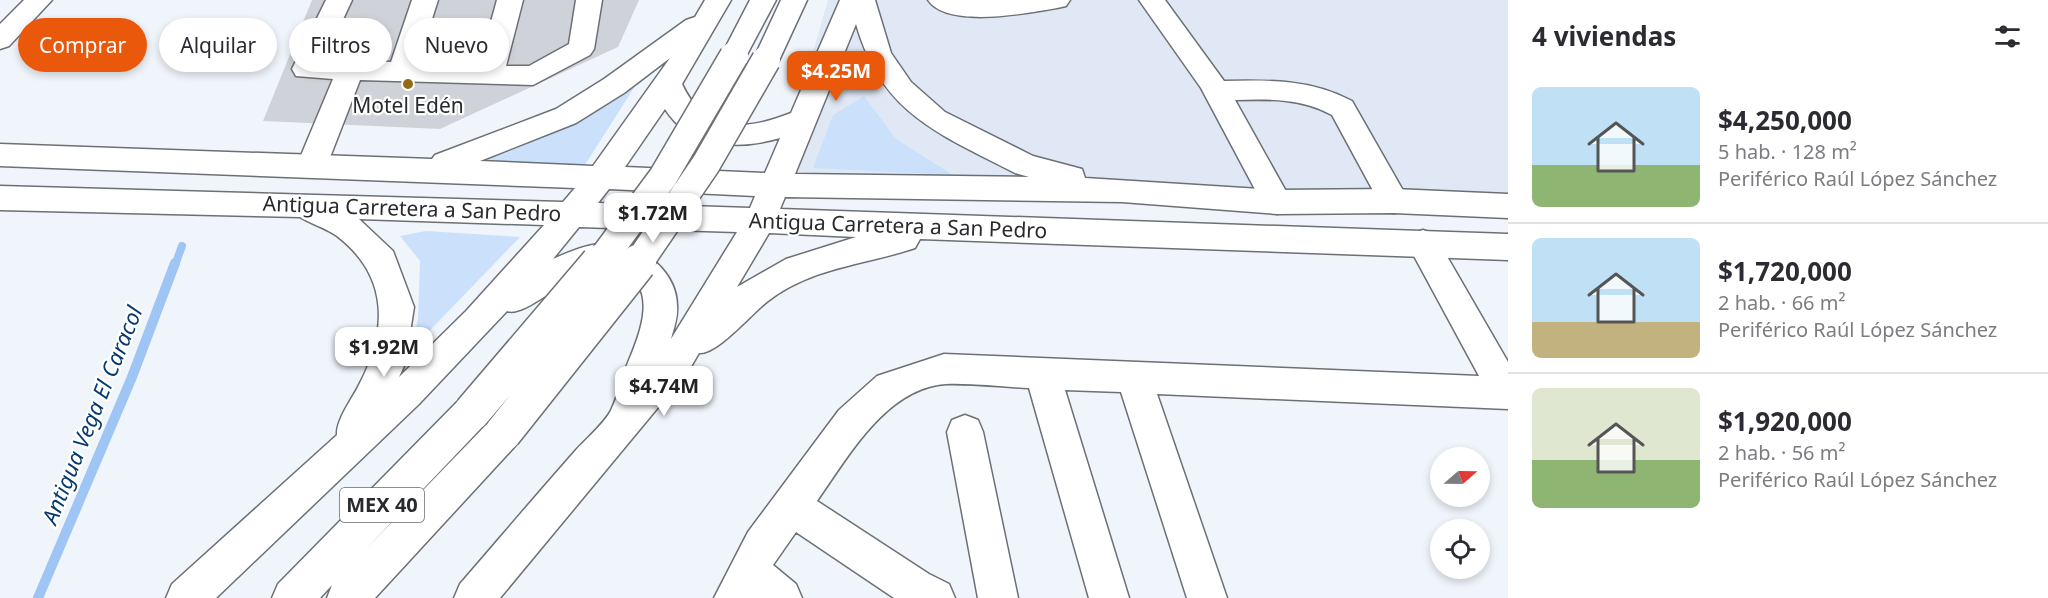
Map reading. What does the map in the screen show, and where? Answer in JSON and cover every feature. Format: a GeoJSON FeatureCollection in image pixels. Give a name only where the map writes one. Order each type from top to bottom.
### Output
{"type":"FeatureCollection","features":[{"type":"Feature","properties":{"kind":"main road"},"geometry":{"type":"LineString","coordinates":[[0,40],[39,0]]}},
{"type":"Feature","properties":{"kind":"main road"},"geometry":{"type":"LineString","coordinates":[[330,18],[339,0]]}},
{"type":"Feature","properties":{"kind":"main road"},"geometry":{"type":"LineString","coordinates":[[401,73],[425,0]]}},
{"type":"Feature","properties":{"kind":"main road"},"geometry":{"type":"LineString","coordinates":[[490,75],[510,0]]}},
{"type":"Feature","properties":{"kind":"main road"},"geometry":{"type":"LineString","coordinates":[[323,165],[358,72],[532,76],[581,50],[589,0]]}},
{"type":"Feature","properties":{"kind":"main road","name":"MEX 40"},"geometry":{"type":"LineString","coordinates":[[292,598],[472,412],[564,308],[636,214],[692,130],[763,0]]}},
{"type":"Feature","properties":{"kind":"main road","name":"MEX 40"},"geometry":{"type":"LineString","coordinates":[[347,598],[503,433],[594,322],[667,224],[723,137],[766,60],[794,0]]}},
{"type":"Feature","properties":{"kind":"main road"},"geometry":{"type":"LineString","coordinates":[[678,359],[760,221],[853,0]]}},
{"type":"Feature","properties":{"kind":"main road"},"geometry":{"type":"LineString","coordinates":[[862,0],[878,54],[901,89],[935,119],[1025,165],[1122,190]]}},
{"type":"Feature","properties":{"kind":"main road"},"geometry":{"type":"LineString","coordinates":[[941,0],[950,6],[1007,6],[1057,0]]}},
{"type":"Feature","properties":{"kind":"main road"},"geometry":{"type":"LineString","coordinates":[[1152,0],[1216,91],[1277,202]]}},
{"type":"Feature","properties":{"kind":"main road"},"geometry":{"type":"LineString","coordinates":[[186,598],[343,456],[483,316],[603,177],[668,84],[713,8]]}},
{"type":"Feature","properties":{"kind":"main road"},"geometry":{"type":"LineString","coordinates":[[428,169],[501,144],[566,116],[614,86],[713,8]]}},
{"type":"Feature","properties":{"kind":"main road"},"geometry":{"type":"LineString","coordinates":[[668,84],[673,101],[685,116],[704,128],[727,135],[753,136],[777,131],[804,118]]}},
{"type":"Feature","properties":{"kind":"main road"},"geometry":{"type":"LineString","coordinates":[[1216,91],[1298,91],[1332,101],[1342,108],[1394,201]]}},
{"type":"Feature","properties":{"kind":"main road","name":"Antigua Carretera a San Pedro"},"geometry":{"type":"LineString","coordinates":[[0,155],[428,169],[775,185],[1122,190],[1277,202],[1394,201],[1508,206]]}},
{"type":"Feature","properties":{"kind":"main road","name":"Antigua Carretera a San Pedro"},"geometry":{"type":"LineString","coordinates":[[0,198],[304,205],[1508,247]]}},
{"type":"Feature","properties":{"kind":"main road"},"geometry":{"type":"LineString","coordinates":[[304,205],[348,227],[382,260],[397,307],[388,364],[343,456]]}},
{"type":"Feature","properties":{"kind":"main road"},"geometry":{"type":"LineString","coordinates":[[474,598],[678,359],[765,285],[806,264],[847,251],[951,229]]}},
{"type":"Feature","properties":{"kind":"main road"},"geometry":{"type":"LineString","coordinates":[[1424,243],[1507,393]]}},
{"type":"Feature","properties":{"kind":"main road"},"geometry":{"type":"LineString","coordinates":[[483,316],[559,270],[587,258],[611,257],[640,266],[654,282],[661,309],[625,421]]}},
{"type":"Feature","properties":{"kind":"main road"},"geometry":{"type":"LineString","coordinates":[[782,598],[741,585],[762,546],[852,422],[889,387],[944,369],[1507,393]]}},
{"type":"Feature","properties":{"kind":"main road"},"geometry":{"type":"LineString","coordinates":[[1042,373],[1109,598]]}},
{"type":"Feature","properties":{"kind":"main road"},"geometry":{"type":"LineString","coordinates":[[1134,377],[1207,598]]}},
{"type":"Feature","properties":{"kind":"main road"},"geometry":{"type":"LineString","coordinates":[[965,432],[998,598]]}},
{"type":"Feature","properties":{"kind":"main road"},"geometry":{"type":"LineString","coordinates":[[791,506],[915,588],[935,598]]}},
{"type":"Feature","properties":{"kind":"shaded area"},"geometry":{"type":"Polygon","coordinates":[[[828,0],[1508,0],[1508,215],[775,185],[828,0]]]}},
{"type":"Feature","properties":{"kind":"shaded area"},"geometry":{"type":"Polygon","coordinates":[[[637,83],[583,168],[487,160],[528,144],[564,126],[600,107],[637,83]]]}},
{"type":"Feature","properties":{"kind":"shaded area"},"geometry":{"type":"Polygon","coordinates":[[[864,96],[896,139],[953,175],[813,168],[833,115],[864,96]]]}},
{"type":"Feature","properties":{"kind":"shaded area"},"geometry":{"type":"Polygon","coordinates":[[[426,231],[520,237],[412,349],[418,318],[420,261],[400,236],[426,231]]]}},
{"type":"Feature","properties":{"kind":"building","name":"Motel Edén"},"geometry":{"type":"Polygon","coordinates":[[[312,0],[639,0],[618,47],[440,129],[263,121],[289,57],[289,72],[392,72],[392,18],[305,18],[312,0]]]}},
{"type":"Feature","properties":{"kind":"waterway","name":"Antigua Vega El Caracol"},"geometry":{"type":"LineString","coordinates":[[175,265],[182,246]]}},
{"type":"Feature","properties":{"kind":"waterway","name":"Antigua Vega El Caracol"},"geometry":{"type":"LineString","coordinates":[[38,598],[132,377],[175,263]]}},
{"type":"Feature","properties":{"kind":"place","name":"Motel Edén"},"geometry":{"type":"Point","coordinates":[408,84]}}]}
